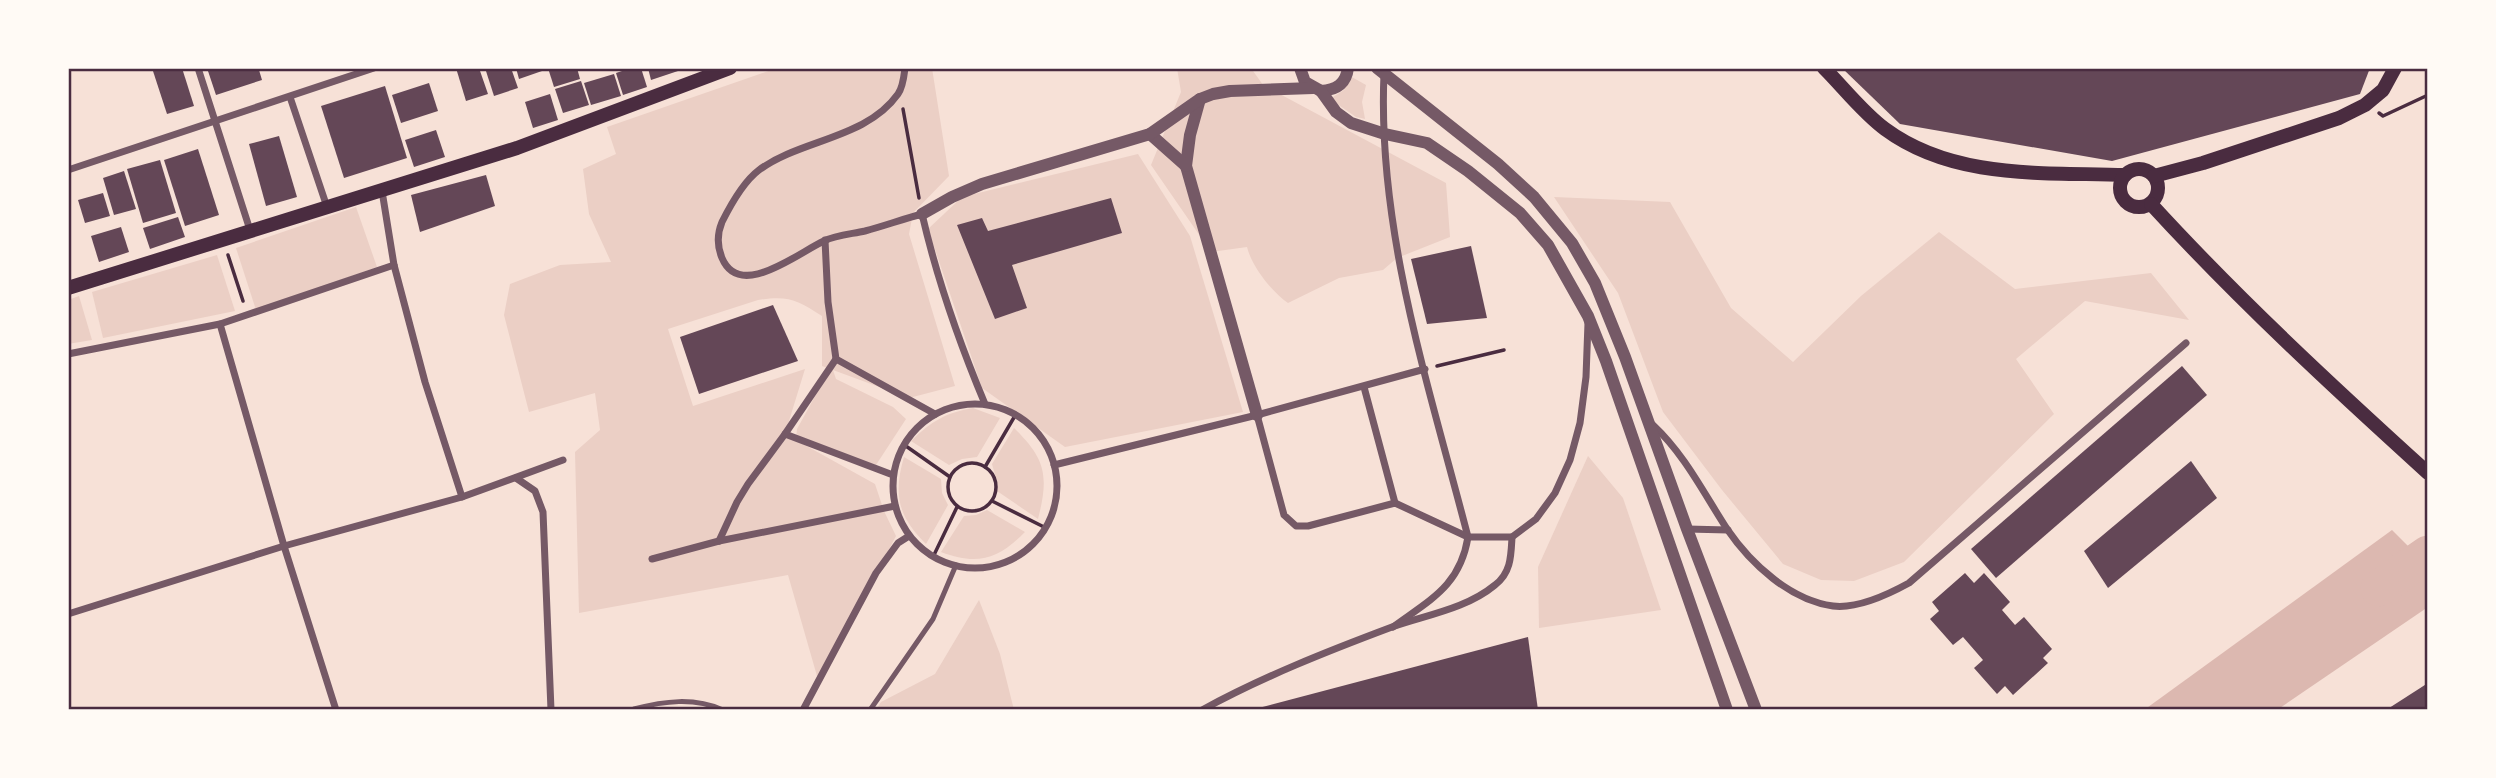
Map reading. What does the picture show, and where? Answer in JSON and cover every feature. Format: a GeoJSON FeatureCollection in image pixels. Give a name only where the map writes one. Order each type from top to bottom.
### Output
{"type":"FeatureCollection","features":[{"type":"Feature","properties":{"kind":"main road"},"geometry":{"type":"LineString","coordinates":[[68,288],[517,148],[730,68]]}},
{"type":"Feature","properties":{"kind":"main road"},"geometry":{"type":"LineString","coordinates":[[1824,68],[1884,128],[1918,149],[1948,161],[2045,174],[2125,175],[2136,169],[2149,171],[2157,181],[2158,193],[2151,204],[2139,208],[2123,200],[2120,187],[2125,175]]}},
{"type":"Feature","properties":{"kind":"main road"},"geometry":{"type":"LineString","coordinates":[[2154,176],[2203,163],[2339,118],[2365,105],[2383,90],[2395,68]]}},
{"type":"Feature","properties":{"kind":"main road"},"geometry":{"type":"LineString","coordinates":[[2151,204],[2296,353],[2428,473]]}},
{"type":"Feature","properties":{"kind":"street"},"geometry":{"type":"LineString","coordinates":[[198,68],[250,230]]}},
{"type":"Feature","properties":{"kind":"street"},"geometry":{"type":"LineString","coordinates":[[68,170],[373,68]]}},
{"type":"Feature","properties":{"kind":"street"},"geometry":{"type":"LineString","coordinates":[[905,68],[900,92],[870,119],[758,170],[731,203],[719,229],[718,248],[724,263],[732,271],[759,275],[825,240],[922,214],[982,184],[1150,134],[1200,99],[1230,91],[1330,90],[1345,80],[1349,68]]}},
{"type":"Feature","properties":{"kind":"street"},"geometry":{"type":"LineString","coordinates":[[1300,68],[1305,82],[1351,123],[1427,143],[1468,171],[1520,213],[1548,245],[1588,316],[1660,511],[1727,710]]}},
{"type":"Feature","properties":{"kind":"street"},"geometry":{"type":"LineString","coordinates":[[1381,71],[1387,176],[1405,285],[1468,537],[1465,557],[1458,573],[1431,599],[1393,627]]}},
{"type":"Feature","properties":{"kind":"street"},"geometry":{"type":"LineString","coordinates":[[1381,71],[1498,164],[1534,198],[1572,243],[1595,283],[1650,422],[1687,529],[1756,710]]}},
{"type":"Feature","properties":{"kind":"street"},"geometry":{"type":"LineString","coordinates":[[290,97],[327,207]]}},
{"type":"Feature","properties":{"kind":"street"},"geometry":{"type":"LineString","coordinates":[[1200,99],[1190,135],[1186,166],[1284,515],[1296,526],[1308,526],[1395,503],[1468,537],[1512,537],[1536,519],[1555,493],[1570,460],[1580,423],[1586,377],[1588,316]]}},
{"type":"Feature","properties":{"kind":"street"},"geometry":{"type":"LineString","coordinates":[[1150,134],[1186,166]]}},
{"type":"Feature","properties":{"kind":"street"},"geometry":{"type":"LineString","coordinates":[[382,190],[394,265],[425,382],[462,497]]}},
{"type":"Feature","properties":{"kind":"street"},"geometry":{"type":"LineString","coordinates":[[922,214],[932,258],[985,404]]}},
{"type":"Feature","properties":{"kind":"street"},"geometry":{"type":"LineString","coordinates":[[719,541],[748,484],[836,359],[828,302],[825,240]]}},
{"type":"Feature","properties":{"kind":"street"},"geometry":{"type":"LineString","coordinates":[[68,354],[220,324],[394,265]]}},
{"type":"Feature","properties":{"kind":"street"},"geometry":{"type":"LineString","coordinates":[[220,324],[284,546],[336,710]]}},
{"type":"Feature","properties":{"kind":"street"},"geometry":{"type":"LineString","coordinates":[[1650,422],[1669,440],[1695,475],[1728,530],[1775,581],[1804,597],[1835,606],[1867,601],[1889,594],[1909,583],[2186,343]]}},
{"type":"Feature","properties":{"kind":"street"},"geometry":{"type":"LineString","coordinates":[[836,359],[935,414]]}},
{"type":"Feature","properties":{"kind":"street"},"geometry":{"type":"LineString","coordinates":[[1054,465],[1257,415],[1424,369]]}},
{"type":"Feature","properties":{"kind":"street"},"geometry":{"type":"LineString","coordinates":[[1364,387],[1395,503]]}},
{"type":"Feature","properties":{"kind":"street"},"geometry":{"type":"LineString","coordinates":[[985,404],[1016,414],[1040,436],[1054,465],[1056,497],[1046,528],[1025,552],[996,566],[963,568],[933,557],[909,536],[895,506],[892,475],[903,444],[924,420],[953,405],[985,404]]}},
{"type":"Feature","properties":{"kind":"street"},"geometry":{"type":"LineString","coordinates":[[785,435],[892,475]]}},
{"type":"Feature","properties":{"kind":"street"},"geometry":{"type":"LineString","coordinates":[[68,614],[284,546],[462,497],[563,460]]}},
{"type":"Feature","properties":{"kind":"street"},"geometry":{"type":"LineString","coordinates":[[516,478],[536,491],[543,512],[551,710]]}},
{"type":"Feature","properties":{"kind":"street"},"geometry":{"type":"LineString","coordinates":[[652,559],[719,541],[895,506]]}},
{"type":"Feature","properties":{"kind":"street"},"geometry":{"type":"LineString","coordinates":[[1687,529],[1728,530]]}},
{"type":"Feature","properties":{"kind":"street"},"geometry":{"type":"LineString","coordinates":[[803,710],[876,573],[898,543],[909,536]]}},
{"type":"Feature","properties":{"kind":"street"},"geometry":{"type":"LineString","coordinates":[[1202,710],[1247,687],[1393,627],[1449,609],[1481,595],[1507,574],[1512,537]]}},
{"type":"Feature","properties":{"kind":"lane"},"geometry":{"type":"LineString","coordinates":[[870,710],[933,619],[956,565]]}},
{"type":"Feature","properties":{"kind":"lane"},"geometry":{"type":"LineString","coordinates":[[634,709],[658,702],[680,701],[710,704],[723,710]]}},
{"type":"Feature","properties":{"kind":"path"},"geometry":{"type":"LineString","coordinates":[[900,92],[922,214]]}},
{"type":"Feature","properties":{"kind":"path"},"geometry":{"type":"LineString","coordinates":[[2365,105],[2383,116],[2428,95]]}},
{"type":"Feature","properties":{"kind":"path"},"geometry":{"type":"LineString","coordinates":[[229,236],[227,252],[248,316]]}},
{"type":"Feature","properties":{"kind":"path"},"geometry":{"type":"LineString","coordinates":[[1424,369],[1504,349]]}},
{"type":"Feature","properties":{"kind":"path"},"geometry":{"type":"LineString","coordinates":[[985,467],[1016,414]]}},
{"type":"Feature","properties":{"kind":"path"},"geometry":{"type":"LineString","coordinates":[[903,444],[950,477]]}},
{"type":"Feature","properties":{"kind":"path"},"geometry":{"type":"LineString","coordinates":[[969,463],[985,467],[995,479],[992,501],[980,511],[972,512],[957,507],[948,493],[950,477],[955,470],[969,463]]}},
{"type":"Feature","properties":{"kind":"path"},"geometry":{"type":"LineString","coordinates":[[992,501],[1046,528]]}},
{"type":"Feature","properties":{"kind":"path"},"geometry":{"type":"LineString","coordinates":[[933,557],[957,507]]}},
{"type":"Feature","properties":{"kind":"shaded area"},"geometry":{"type":"Polygon","coordinates":[[[777,68],[932,68],[949,176],[913,213],[909,234],[955,386],[909,398],[833,370],[836,379],[893,407],[906,419],[876,465],[796,439],[797,429],[830,369],[822,366],[822,316],[792,300],[777,298],[758,300],[668,329],[693,406],[805,369],[785,434],[875,484],[896,536],[819,683],[788,575],[579,613],[575,452],[600,430],[595,393],[529,412],[504,315],[510,284],[560,265],[611,262],[589,214],[583,169],[616,154],[607,127],[777,68]]]}},
{"type":"Feature","properties":{"kind":"shaded area"},"geometry":{"type":"Polygon","coordinates":[[[1177,68],[1251,68],[1263,85],[1446,183],[1450,237],[1397,258],[1383,270],[1339,278],[1288,303],[1263,278],[1247,247],[1211,252],[1151,165],[1181,92],[1177,68]]]}},
{"type":"Feature","properties":{"kind":"shaded area"},"geometry":{"type":"Polygon","coordinates":[[[1350,76],[1366,85],[1362,102],[1365,119],[1356,117],[1330,99],[1344,90],[1350,76]]]}},
{"type":"Feature","properties":{"kind":"shaded area"},"geometry":{"type":"Polygon","coordinates":[[[1138,154],[1190,236],[1243,412],[1065,447],[982,388],[928,229],[962,197],[1138,154]]]}},
{"type":"Feature","properties":{"kind":"shaded area"},"geometry":{"type":"Polygon","coordinates":[[[1554,197],[1670,202],[1731,308],[1793,362],[1861,296],[1939,232],[2015,289],[2151,273],[2189,320],[2085,301],[2016,359],[2054,414],[1904,562],[1854,581],[1821,580],[1783,564],[1663,412],[1618,293],[1554,197]]]}},
{"type":"Feature","properties":{"kind":"shaded area"},"geometry":{"type":"Polygon","coordinates":[[[356,207],[377,267],[256,310],[236,248],[356,207]]]}},
{"type":"Feature","properties":{"kind":"shaded area"},"geometry":{"type":"Polygon","coordinates":[[[217,255],[235,311],[103,338],[92,292],[217,255]]]}},
{"type":"Feature","properties":{"kind":"shaded area"},"geometry":{"type":"Polygon","coordinates":[[[79,296],[92,340],[68,344],[68,300],[79,296]]]}},
{"type":"Feature","properties":{"kind":"shaded area"},"geometry":{"type":"Polygon","coordinates":[[[973,408],[1000,418],[977,457],[962,459],[949,465],[911,441],[939,419],[973,408]]]}},
{"type":"Feature","properties":{"kind":"shaded area"},"geometry":{"type":"Polygon","coordinates":[[[1014,428],[1033,449],[1042,469],[1044,479],[1038,519],[997,491],[992,464],[1014,428]]]}},
{"type":"Feature","properties":{"kind":"shaded area"},"geometry":{"type":"Polygon","coordinates":[[[1588,456],[1623,498],[1661,610],[1539,628],[1538,567],[1588,456]]]}},
{"type":"Feature","properties":{"kind":"shaded area"},"geometry":{"type":"Polygon","coordinates":[[[904,457],[941,479],[942,493],[948,505],[926,544],[909,524],[900,504],[899,483],[904,457]]]}},
{"type":"Feature","properties":{"kind":"shaded area"},"geometry":{"type":"Polygon","coordinates":[[[987,510],[1025,532],[1006,548],[987,557],[966,559],[941,552],[964,516],[987,510]]]}},
{"type":"Feature","properties":{"kind":"shaded area"},"geometry":{"type":"Polygon","coordinates":[[[2392,530],[2428,566],[2428,607],[2277,710],[2144,710],[2392,530]]]}},
{"type":"Feature","properties":{"kind":"shaded area"},"geometry":{"type":"Polygon","coordinates":[[[979,600],[1000,654],[1014,710],[876,710],[881,702],[935,674],[979,600]]]}},
{"type":"Feature","properties":{"kind":"building"},"geometry":{"type":"Polygon","coordinates":[[[152,68],[182,68],[194,106],[167,114],[152,68]]]}},
{"type":"Feature","properties":{"kind":"building"},"geometry":{"type":"Polygon","coordinates":[[[207,68],[264,69],[259,70],[262,80],[216,95],[207,68]]]}},
{"type":"Feature","properties":{"kind":"building"},"geometry":{"type":"Polygon","coordinates":[[[456,68],[479,68],[488,94],[466,101],[456,68]]]}},
{"type":"Feature","properties":{"kind":"building"},"geometry":{"type":"Polygon","coordinates":[[[485,68],[511,68],[518,88],[494,96],[485,68]]]}},
{"type":"Feature","properties":{"kind":"building"},"geometry":{"type":"Polygon","coordinates":[[[516,68],[541,68],[542,71],[519,79],[516,68]]]}},
{"type":"Feature","properties":{"kind":"building"},"geometry":{"type":"Polygon","coordinates":[[[548,68],[577,68],[580,79],[554,87],[548,68]]]}},
{"type":"Feature","properties":{"kind":"building"},"geometry":{"type":"Polygon","coordinates":[[[641,68],[647,87],[623,95],[616,73],[641,68]]]}},
{"type":"Feature","properties":{"kind":"building"},"geometry":{"type":"Polygon","coordinates":[[[648,68],[677,68],[678,71],[651,80],[648,68]]]}},
{"type":"Feature","properties":{"kind":"building"},"geometry":{"type":"Polygon","coordinates":[[[1842,68],[2370,68],[2360,94],[2112,161],[1900,124],[1842,68]]]}},
{"type":"Feature","properties":{"kind":"building"},"geometry":{"type":"Polygon","coordinates":[[[614,74],[621,96],[591,105],[584,83],[614,74]]]}},
{"type":"Feature","properties":{"kind":"building"},"geometry":{"type":"Polygon","coordinates":[[[581,81],[589,105],[563,113],[555,89],[581,81]]]}},
{"type":"Feature","properties":{"kind":"building"},"geometry":{"type":"Polygon","coordinates":[[[429,83],[438,111],[401,123],[392,95],[429,83]]]}},
{"type":"Feature","properties":{"kind":"building"},"geometry":{"type":"Polygon","coordinates":[[[385,86],[407,158],[344,178],[321,106],[385,86]]]}},
{"type":"Feature","properties":{"kind":"building"},"geometry":{"type":"Polygon","coordinates":[[[550,94],[558,120],[533,128],[525,102],[550,94]]]}},
{"type":"Feature","properties":{"kind":"building"},"geometry":{"type":"Polygon","coordinates":[[[436,130],[445,157],[414,167],[405,140],[436,130]]]}},
{"type":"Feature","properties":{"kind":"building"},"geometry":{"type":"Polygon","coordinates":[[[279,136],[297,197],[266,206],[249,144],[279,136]]]}},
{"type":"Feature","properties":{"kind":"building"},"geometry":{"type":"Polygon","coordinates":[[[198,149],[219,215],[185,226],[164,160],[198,149]]]}},
{"type":"Feature","properties":{"kind":"building"},"geometry":{"type":"Polygon","coordinates":[[[160,160],[176,213],[143,223],[127,169],[160,160]]]}},
{"type":"Feature","properties":{"kind":"building"},"geometry":{"type":"Polygon","coordinates":[[[124,171],[136,209],[114,215],[103,178],[124,171]]]}},
{"type":"Feature","properties":{"kind":"building"},"geometry":{"type":"Polygon","coordinates":[[[486,175],[495,206],[420,232],[411,195],[486,175]]]}},
{"type":"Feature","properties":{"kind":"building"},"geometry":{"type":"Polygon","coordinates":[[[103,193],[110,216],[85,223],[78,200],[103,193]]]}},
{"type":"Feature","properties":{"kind":"building"},"geometry":{"type":"Polygon","coordinates":[[[1111,198],[1122,233],[1012,265],[1027,308],[995,319],[957,225],[982,218],[988,231],[1111,198]]]}},
{"type":"Feature","properties":{"kind":"building"},"geometry":{"type":"Polygon","coordinates":[[[178,217],[185,237],[150,249],[143,228],[178,217]]]}},
{"type":"Feature","properties":{"kind":"building"},"geometry":{"type":"Polygon","coordinates":[[[121,227],[129,252],[99,262],[91,236],[121,227]]]}},
{"type":"Feature","properties":{"kind":"building"},"geometry":{"type":"Polygon","coordinates":[[[1471,246],[1487,318],[1427,324],[1411,259],[1471,246]]]}},
{"type":"Feature","properties":{"kind":"building"},"geometry":{"type":"Polygon","coordinates":[[[773,305],[798,361],[699,394],[680,337],[773,305]]]}},
{"type":"Feature","properties":{"kind":"building"},"geometry":{"type":"Polygon","coordinates":[[[2182,366],[2207,395],[1996,578],[1971,549],[2182,366]]]}},
{"type":"Feature","properties":{"kind":"building"},"geometry":{"type":"Polygon","coordinates":[[[2191,461],[2217,498],[2108,588],[2084,551],[2191,461]]]}},
{"type":"Feature","properties":{"kind":"building"},"geometry":{"type":"Polygon","coordinates":[[[1965,573],[1974,583],[1984,573],[2010,602],[2002,610],[2015,625],[2024,617],[2052,649],[2043,658],[2048,663],[2013,695],[2005,686],[1997,694],[1974,668],[1983,660],[1963,637],[1953,645],[1930,619],[1939,611],[1932,602],[1965,573]]]}},
{"type":"Feature","properties":{"kind":"building"},"geometry":{"type":"Polygon","coordinates":[[[1528,637],[1538,710],[1255,710],[1255,709],[1528,637]]]}},
{"type":"Feature","properties":{"kind":"building"},"geometry":{"type":"Polygon","coordinates":[[[2428,683],[2428,710],[2386,710],[2428,683]]]}},
{"type":"Feature","properties":{"kind":"waterway"},"geometry":{"type":"LineString","coordinates":[[2379,588],[2428,554]]}}]}
